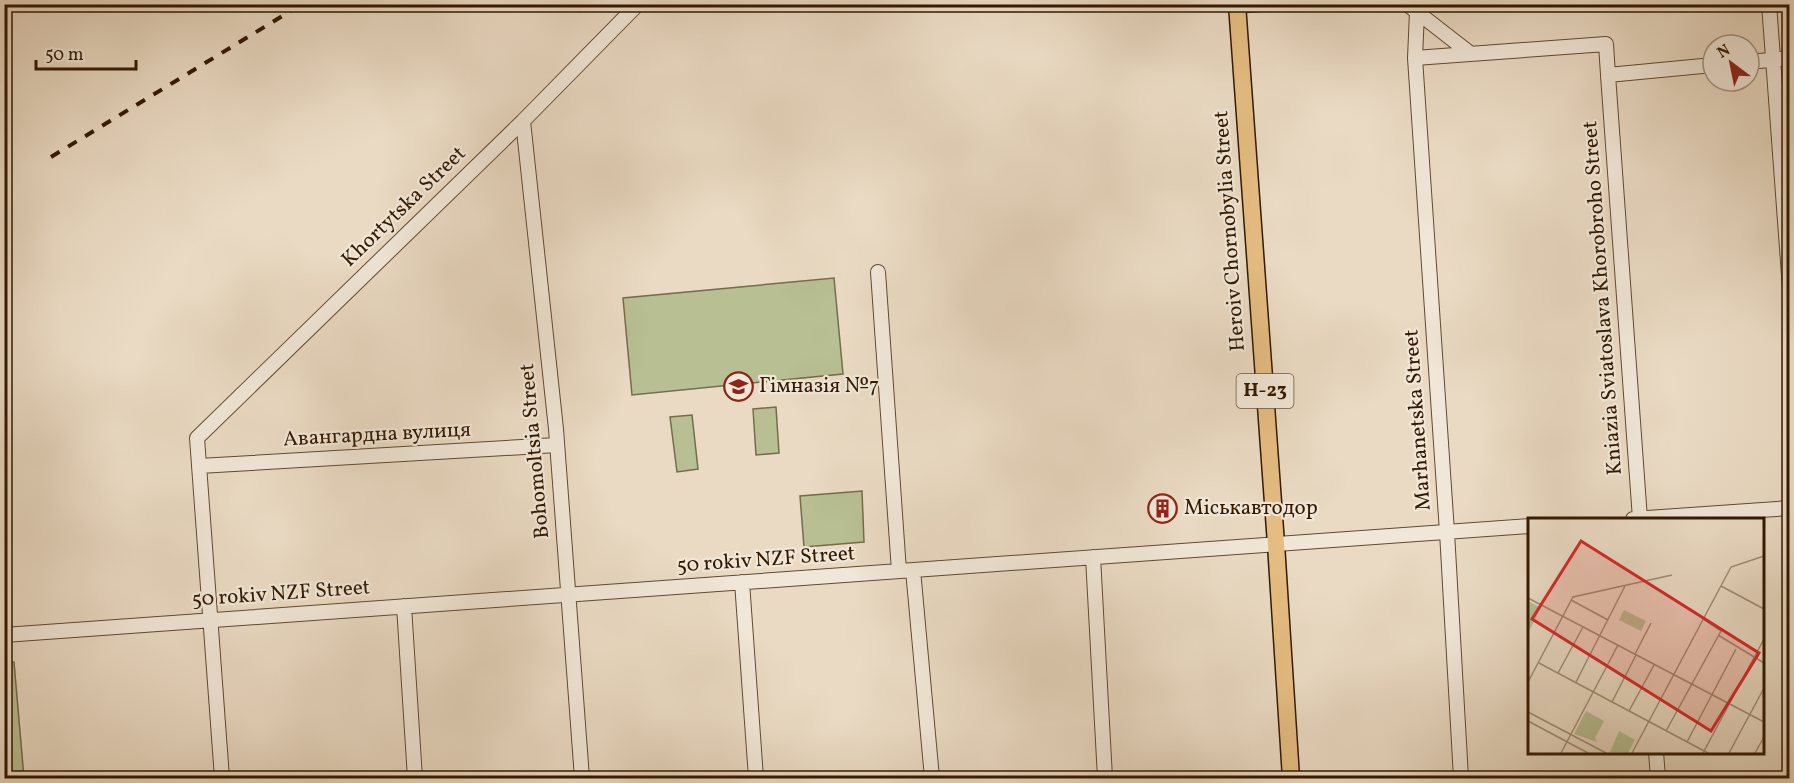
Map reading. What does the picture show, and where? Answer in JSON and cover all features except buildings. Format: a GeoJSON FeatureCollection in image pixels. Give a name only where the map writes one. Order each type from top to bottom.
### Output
{"type":"FeatureCollection","features":[{"type":"Feature","properties":{"kind":"main road","name":"Heroiv Chornobylia Street"},"geometry":{"type":"LineString","coordinates":[[1237,5],[1291,778]]}},
{"type":"Feature","properties":{"kind":"street","name":"Khortytska Street"},"geometry":{"type":"LineString","coordinates":[[199,466],[197,438],[524,121],[638,4]]}},
{"type":"Feature","properties":{"kind":"street"},"geometry":{"type":"LineString","coordinates":[[1237,5],[1262,4]]}},
{"type":"Feature","properties":{"kind":"street"},"geometry":{"type":"LineString","coordinates":[[1769,4],[1790,289]]}},
{"type":"Feature","properties":{"kind":"street"},"geometry":{"type":"LineString","coordinates":[[1412,8],[1471,54]]}},
{"type":"Feature","properties":{"kind":"street","name":"Marhanetska Street"},"geometry":{"type":"LineString","coordinates":[[1412,8],[1461,778]]}},
{"type":"Feature","properties":{"kind":"street","name":"Kniazia Sviatoslava Khorobroho Street"},"geometry":{"type":"LineString","coordinates":[[1471,54],[1606,44],[1640,518]]}},
{"type":"Feature","properties":{"kind":"street"},"geometry":{"type":"LineString","coordinates":[[1415,58],[1471,54]]}},
{"type":"Feature","properties":{"kind":"street"},"geometry":{"type":"LineString","coordinates":[[1761,60],[1790,58]]}},
{"type":"Feature","properties":{"kind":"street"},"geometry":{"type":"LineString","coordinates":[[1608,75],[1701,66]]}},
{"type":"Feature","properties":{"kind":"street","name":"Bohomoltsia Street"},"geometry":{"type":"LineString","coordinates":[[524,121],[557,445],[582,778]]}},
{"type":"Feature","properties":{"kind":"street"},"geometry":{"type":"LineString","coordinates":[[878,272],[906,571],[932,778]]}},
{"type":"Feature","properties":{"kind":"street","name":"Авангардна вулиця"},"geometry":{"type":"LineString","coordinates":[[199,466],[557,445]]}},
{"type":"Feature","properties":{"kind":"street"},"geometry":{"type":"LineString","coordinates":[[199,466],[222,778]]}},
{"type":"Feature","properties":{"kind":"street"},"geometry":{"type":"LineString","coordinates":[[1654,518],[1790,508]]}},
{"type":"Feature","properties":{"kind":"street","name":"50 rokiv NZF Street"},"geometry":{"type":"LineString","coordinates":[[4,635],[1528,526]]}},
{"type":"Feature","properties":{"kind":"street"},"geometry":{"type":"LineString","coordinates":[[1093,557],[1106,778]]}},
{"type":"Feature","properties":{"kind":"street"},"geometry":{"type":"LineString","coordinates":[[742,582],[756,778]]}},
{"type":"Feature","properties":{"kind":"street"},"geometry":{"type":"LineString","coordinates":[[405,606],[415,778]]}},
{"type":"Feature","properties":{"kind":"street"},"geometry":{"type":"LineString","coordinates":[[1656,753],[1658,778]]}},
{"type":"Feature","properties":{"kind":"green space"},"geometry":{"type":"Polygon","coordinates":[[[834,278],[843,374],[632,395],[623,298],[834,278]]]}},
{"type":"Feature","properties":{"kind":"green space"},"geometry":{"type":"Polygon","coordinates":[[[776,407],[779,453],[756,455],[753,409],[776,407]]]}},
{"type":"Feature","properties":{"kind":"green space"},"geometry":{"type":"Polygon","coordinates":[[[692,415],[698,469],[677,472],[670,417],[692,415]]]}},
{"type":"Feature","properties":{"kind":"green space"},"geometry":{"type":"Polygon","coordinates":[[[862,491],[864,542],[804,547],[800,496],[862,491]]]}},
{"type":"Feature","properties":{"kind":"green space"},"geometry":{"type":"Polygon","coordinates":[[[14,662],[24,778],[5,778],[5,663],[14,662]]]}},
{"type":"Feature","properties":{"kind":"railway"},"geometry":{"type":"LineString","coordinates":[[51,157],[302,4]]}},
{"type":"Feature","properties":{"kind":"place","name":"Гімназія №7"},"geometry":{"type":"Point","coordinates":[738,386]}},
{"type":"Feature","properties":{"kind":"place","name":"Міськавтодор"},"geometry":{"type":"Point","coordinates":[1163,508]}}]}
